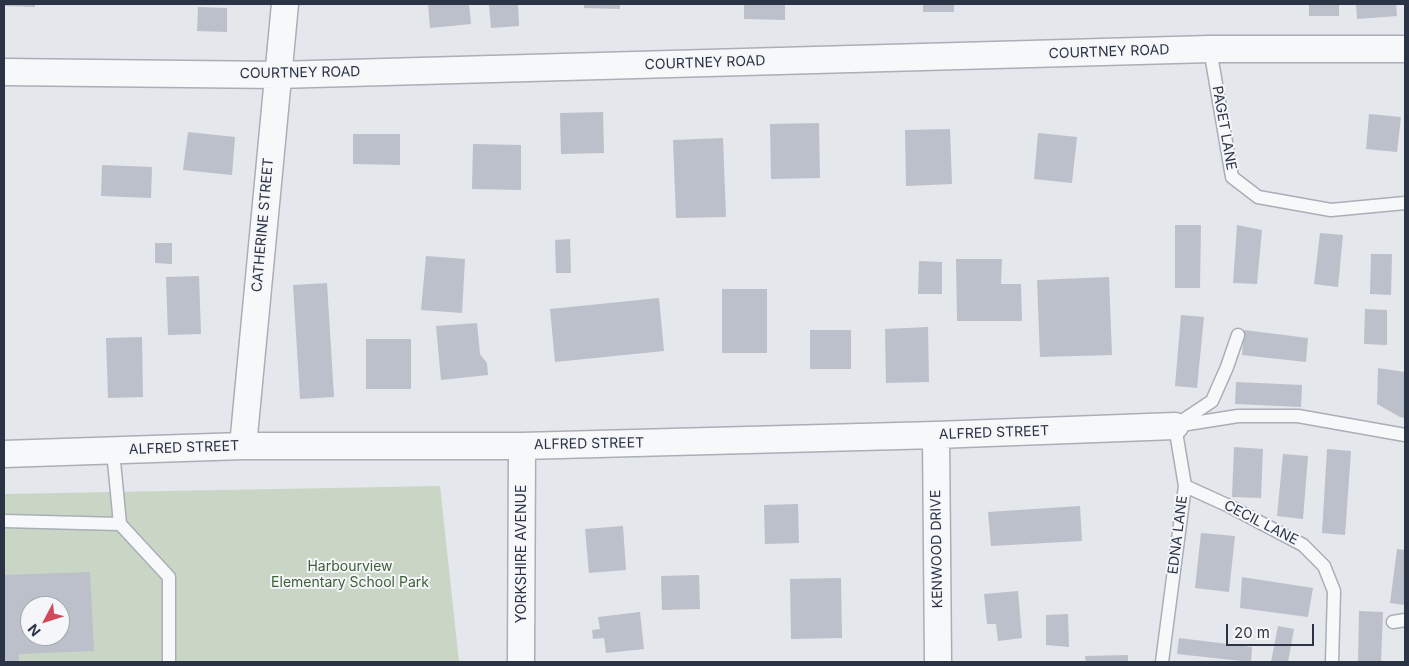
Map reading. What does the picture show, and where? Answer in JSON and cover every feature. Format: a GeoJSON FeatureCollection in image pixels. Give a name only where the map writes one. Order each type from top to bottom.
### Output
{"type":"FeatureCollection","features":[{"type":"Feature","properties":{"kind":"street","name":"CATHERINE STREET"},"geometry":{"type":"LineString","coordinates":[[243,446],[285,4]]}},
{"type":"Feature","properties":{"kind":"street","name":"COURTNEY ROAD"},"geometry":{"type":"LineString","coordinates":[[4,72],[277,75],[1210,49],[1405,49]]}},
{"type":"Feature","properties":{"kind":"street","name":"ALFRED STREET"},"geometry":{"type":"LineString","coordinates":[[4,454],[243,446],[522,446],[936,435],[1175,426]]}},
{"type":"Feature","properties":{"kind":"street","name":"KENWOOD DRIVE"},"geometry":{"type":"LineString","coordinates":[[936,435],[938,662]]}},
{"type":"Feature","properties":{"kind":"street","name":"YORKSHIRE AVENUE"},"geometry":{"type":"LineString","coordinates":[[521,662],[522,446]]}},
{"type":"Feature","properties":{"kind":"lane","name":"PAGET LANE"},"geometry":{"type":"LineString","coordinates":[[1210,49],[1232,177],[1258,197],[1331,210],[1405,203]]}},
{"type":"Feature","properties":{"kind":"lane"},"geometry":{"type":"LineString","coordinates":[[1175,426],[1212,401],[1238,335]]}},
{"type":"Feature","properties":{"kind":"lane"},"geometry":{"type":"LineString","coordinates":[[1175,426],[1238,416],[1298,416],[1405,435]]}},
{"type":"Feature","properties":{"kind":"lane","name":"EDNA LANE"},"geometry":{"type":"LineString","coordinates":[[1162,662],[1185,486],[1175,426]]}},
{"type":"Feature","properties":{"kind":"lane"},"geometry":{"type":"LineString","coordinates":[[113,451],[120,524],[170,577],[169,662]]}},
{"type":"Feature","properties":{"kind":"lane","name":"CECIL LANE"},"geometry":{"type":"LineString","coordinates":[[1185,486],[1230,506],[1303,544],[1324,566],[1334,591],[1332,662]]}},
{"type":"Feature","properties":{"kind":"lane"},"geometry":{"type":"LineString","coordinates":[[4,522],[120,524]]}},
{"type":"Feature","properties":{"kind":"green space","name":"Harbourview Elementary School Park"},"geometry":{"type":"Polygon","coordinates":[[[440,486],[459,662],[4,662],[4,494],[440,486]]]}},
{"type":"Feature","properties":{"kind":"building"},"geometry":{"type":"Polygon","coordinates":[[[4,4],[35,4],[35,7],[4,6],[4,4]]]}},
{"type":"Feature","properties":{"kind":"building"},"geometry":{"type":"Polygon","coordinates":[[[428,4],[469,4],[471,24],[430,28],[428,4]]]}},
{"type":"Feature","properties":{"kind":"building"},"geometry":{"type":"Polygon","coordinates":[[[489,4],[518,4],[519,26],[491,28],[489,4]]]}},
{"type":"Feature","properties":{"kind":"building"},"geometry":{"type":"Polygon","coordinates":[[[584,4],[620,4],[620,9],[584,8],[584,4]]]}},
{"type":"Feature","properties":{"kind":"building"},"geometry":{"type":"Polygon","coordinates":[[[744,4],[785,4],[785,20],[744,19],[744,4]]]}},
{"type":"Feature","properties":{"kind":"building"},"geometry":{"type":"Polygon","coordinates":[[[923,4],[954,4],[954,12],[923,12],[923,4]]]}},
{"type":"Feature","properties":{"kind":"building"},"geometry":{"type":"Polygon","coordinates":[[[1309,4],[1339,4],[1339,16],[1309,16],[1309,4]]]}},
{"type":"Feature","properties":{"kind":"building"},"geometry":{"type":"Polygon","coordinates":[[[1356,4],[1396,4],[1397,16],[1357,19],[1356,4]]]}},
{"type":"Feature","properties":{"kind":"building"},"geometry":{"type":"Polygon","coordinates":[[[198,7],[227,8],[227,32],[197,31],[198,7]]]}},
{"type":"Feature","properties":{"kind":"building"},"geometry":{"type":"Polygon","coordinates":[[[603,112],[604,153],[561,154],[560,113],[603,112]]]}},
{"type":"Feature","properties":{"kind":"building"},"geometry":{"type":"Polygon","coordinates":[[[1369,114],[1401,117],[1397,152],[1366,149],[1369,114]]]}},
{"type":"Feature","properties":{"kind":"building"},"geometry":{"type":"Polygon","coordinates":[[[819,123],[820,178],[771,179],[770,124],[819,123]]]}},
{"type":"Feature","properties":{"kind":"building"},"geometry":{"type":"Polygon","coordinates":[[[950,129],[952,184],[906,186],[905,130],[950,129]]]}},
{"type":"Feature","properties":{"kind":"building"},"geometry":{"type":"Polygon","coordinates":[[[188,132],[235,137],[232,175],[183,170],[188,132]]]}},
{"type":"Feature","properties":{"kind":"building"},"geometry":{"type":"Polygon","coordinates":[[[1038,133],[1077,137],[1072,183],[1034,179],[1038,133]]]}},
{"type":"Feature","properties":{"kind":"building"},"geometry":{"type":"Polygon","coordinates":[[[353,134],[400,134],[400,165],[353,164],[353,134]]]}},
{"type":"Feature","properties":{"kind":"building"},"geometry":{"type":"Polygon","coordinates":[[[723,138],[726,217],[676,218],[673,140],[723,138]]]}},
{"type":"Feature","properties":{"kind":"building"},"geometry":{"type":"Polygon","coordinates":[[[473,144],[521,145],[521,190],[472,189],[473,144]]]}},
{"type":"Feature","properties":{"kind":"building"},"geometry":{"type":"Polygon","coordinates":[[[102,165],[152,167],[151,198],[101,196],[102,165]]]}},
{"type":"Feature","properties":{"kind":"building"},"geometry":{"type":"Polygon","coordinates":[[[1175,225],[1201,225],[1200,288],[1175,288],[1175,225]]]}},
{"type":"Feature","properties":{"kind":"building"},"geometry":{"type":"Polygon","coordinates":[[[1237,225],[1262,230],[1257,284],[1233,283],[1237,225]]]}},
{"type":"Feature","properties":{"kind":"building"},"geometry":{"type":"Polygon","coordinates":[[[1320,233],[1343,235],[1338,287],[1314,284],[1320,233]]]}},
{"type":"Feature","properties":{"kind":"building"},"geometry":{"type":"Polygon","coordinates":[[[570,239],[571,273],[556,273],[555,240],[570,239]]]}},
{"type":"Feature","properties":{"kind":"building"},"geometry":{"type":"Polygon","coordinates":[[[155,243],[172,243],[172,264],[155,263],[155,243]]]}},
{"type":"Feature","properties":{"kind":"building"},"geometry":{"type":"Polygon","coordinates":[[[1371,254],[1392,254],[1391,295],[1370,294],[1371,254]]]}},
{"type":"Feature","properties":{"kind":"building"},"geometry":{"type":"Polygon","coordinates":[[[426,256],[465,259],[462,313],[421,310],[426,256]]]}},
{"type":"Feature","properties":{"kind":"building"},"geometry":{"type":"Polygon","coordinates":[[[956,259],[1002,259],[1001,284],[1021,284],[1022,321],[957,321],[956,259]]]}},
{"type":"Feature","properties":{"kind":"building"},"geometry":{"type":"Polygon","coordinates":[[[919,261],[942,262],[942,294],[918,294],[919,261]]]}},
{"type":"Feature","properties":{"kind":"building"},"geometry":{"type":"Polygon","coordinates":[[[199,276],[201,334],[168,335],[166,277],[199,276]]]}},
{"type":"Feature","properties":{"kind":"building"},"geometry":{"type":"Polygon","coordinates":[[[1109,277],[1112,355],[1040,357],[1037,280],[1109,277]]]}},
{"type":"Feature","properties":{"kind":"building"},"geometry":{"type":"Polygon","coordinates":[[[327,283],[334,397],[300,399],[293,285],[327,283]]]}},
{"type":"Feature","properties":{"kind":"building"},"geometry":{"type":"Polygon","coordinates":[[[722,289],[767,289],[767,353],[722,353],[722,289]]]}},
{"type":"Feature","properties":{"kind":"building"},"geometry":{"type":"Polygon","coordinates":[[[659,298],[664,351],[555,362],[550,309],[659,298]]]}},
{"type":"Feature","properties":{"kind":"building"},"geometry":{"type":"Polygon","coordinates":[[[1365,309],[1387,310],[1387,345],[1364,344],[1365,309]]]}},
{"type":"Feature","properties":{"kind":"building"},"geometry":{"type":"Polygon","coordinates":[[[1181,315],[1204,317],[1197,388],[1175,386],[1181,315]]]}},
{"type":"Feature","properties":{"kind":"building"},"geometry":{"type":"Polygon","coordinates":[[[477,323],[480,354],[487,363],[488,375],[441,380],[436,326],[477,323]]]}},
{"type":"Feature","properties":{"kind":"building"},"geometry":{"type":"Polygon","coordinates":[[[928,327],[929,382],[886,383],[885,329],[928,327]]]}},
{"type":"Feature","properties":{"kind":"building"},"geometry":{"type":"Polygon","coordinates":[[[810,330],[851,330],[851,369],[810,369],[810,330]]]}},
{"type":"Feature","properties":{"kind":"building"},"geometry":{"type":"Polygon","coordinates":[[[1244,330],[1308,338],[1306,362],[1242,355],[1244,330]]]}},
{"type":"Feature","properties":{"kind":"building"},"geometry":{"type":"Polygon","coordinates":[[[142,337],[143,397],[108,398],[106,338],[142,337]]]}},
{"type":"Feature","properties":{"kind":"building"},"geometry":{"type":"Polygon","coordinates":[[[366,339],[411,339],[411,389],[366,389],[366,339]]]}},
{"type":"Feature","properties":{"kind":"building"},"geometry":{"type":"Polygon","coordinates":[[[1378,368],[1405,372],[1405,418],[1377,404],[1378,368]]]}},
{"type":"Feature","properties":{"kind":"building"},"geometry":{"type":"Polygon","coordinates":[[[1236,382],[1302,385],[1301,407],[1235,404],[1236,382]]]}},
{"type":"Feature","properties":{"kind":"building"},"geometry":{"type":"Polygon","coordinates":[[[1234,447],[1263,449],[1261,498],[1232,497],[1234,447]]]}},
{"type":"Feature","properties":{"kind":"building"},"geometry":{"type":"Polygon","coordinates":[[[1327,449],[1351,451],[1345,535],[1322,533],[1327,449]]]}},
{"type":"Feature","properties":{"kind":"building"},"geometry":{"type":"Polygon","coordinates":[[[1283,454],[1308,456],[1303,519],[1277,516],[1283,454]]]}},
{"type":"Feature","properties":{"kind":"building"},"geometry":{"type":"Polygon","coordinates":[[[798,504],[799,543],[765,544],[764,505],[798,504]]]}},
{"type":"Feature","properties":{"kind":"building"},"geometry":{"type":"Polygon","coordinates":[[[1080,506],[1082,541],[991,546],[988,512],[1080,506]]]}},
{"type":"Feature","properties":{"kind":"building"},"geometry":{"type":"Polygon","coordinates":[[[623,526],[626,570],[589,573],[585,529],[623,526]]]}},
{"type":"Feature","properties":{"kind":"building"},"geometry":{"type":"Polygon","coordinates":[[[1201,533],[1235,536],[1229,592],[1195,588],[1201,533]]]}},
{"type":"Feature","properties":{"kind":"building"},"geometry":{"type":"Polygon","coordinates":[[[1397,549],[1405,550],[1405,605],[1390,603],[1397,549]]]}},
{"type":"Feature","properties":{"kind":"building"},"geometry":{"type":"Polygon","coordinates":[[[90,572],[94,651],[19,654],[19,662],[4,662],[4,575],[90,572]]]}},
{"type":"Feature","properties":{"kind":"building"},"geometry":{"type":"Polygon","coordinates":[[[699,575],[700,609],[662,610],[661,576],[699,575]]]}},
{"type":"Feature","properties":{"kind":"building"},"geometry":{"type":"Polygon","coordinates":[[[1242,577],[1313,588],[1308,617],[1240,608],[1242,577]]]}},
{"type":"Feature","properties":{"kind":"building"},"geometry":{"type":"Polygon","coordinates":[[[841,578],[842,638],[791,639],[790,579],[841,578]]]}},
{"type":"Feature","properties":{"kind":"building"},"geometry":{"type":"Polygon","coordinates":[[[1018,591],[1022,638],[998,641],[996,624],[987,624],[984,594],[1018,591]]]}},
{"type":"Feature","properties":{"kind":"building"},"geometry":{"type":"Polygon","coordinates":[[[1359,611],[1383,612],[1381,662],[1358,662],[1359,611]]]}},
{"type":"Feature","properties":{"kind":"building"},"geometry":{"type":"Polygon","coordinates":[[[640,612],[644,649],[606,653],[604,638],[593,639],[592,630],[600,629],[598,617],[640,612]]]}},
{"type":"Feature","properties":{"kind":"building"},"geometry":{"type":"Polygon","coordinates":[[[1068,614],[1069,647],[1046,645],[1046,615],[1068,614]]]}},
{"type":"Feature","properties":{"kind":"building"},"geometry":{"type":"Polygon","coordinates":[[[1278,626],[1294,629],[1288,662],[1271,662],[1278,626]]]}},
{"type":"Feature","properties":{"kind":"building"},"geometry":{"type":"Polygon","coordinates":[[[1179,638],[1252,647],[1251,662],[1177,654],[1179,638]]]}},
{"type":"Feature","properties":{"kind":"building"},"geometry":{"type":"Polygon","coordinates":[[[1128,655],[1128,662],[1086,662],[1085,656],[1128,655]]]}}]}
